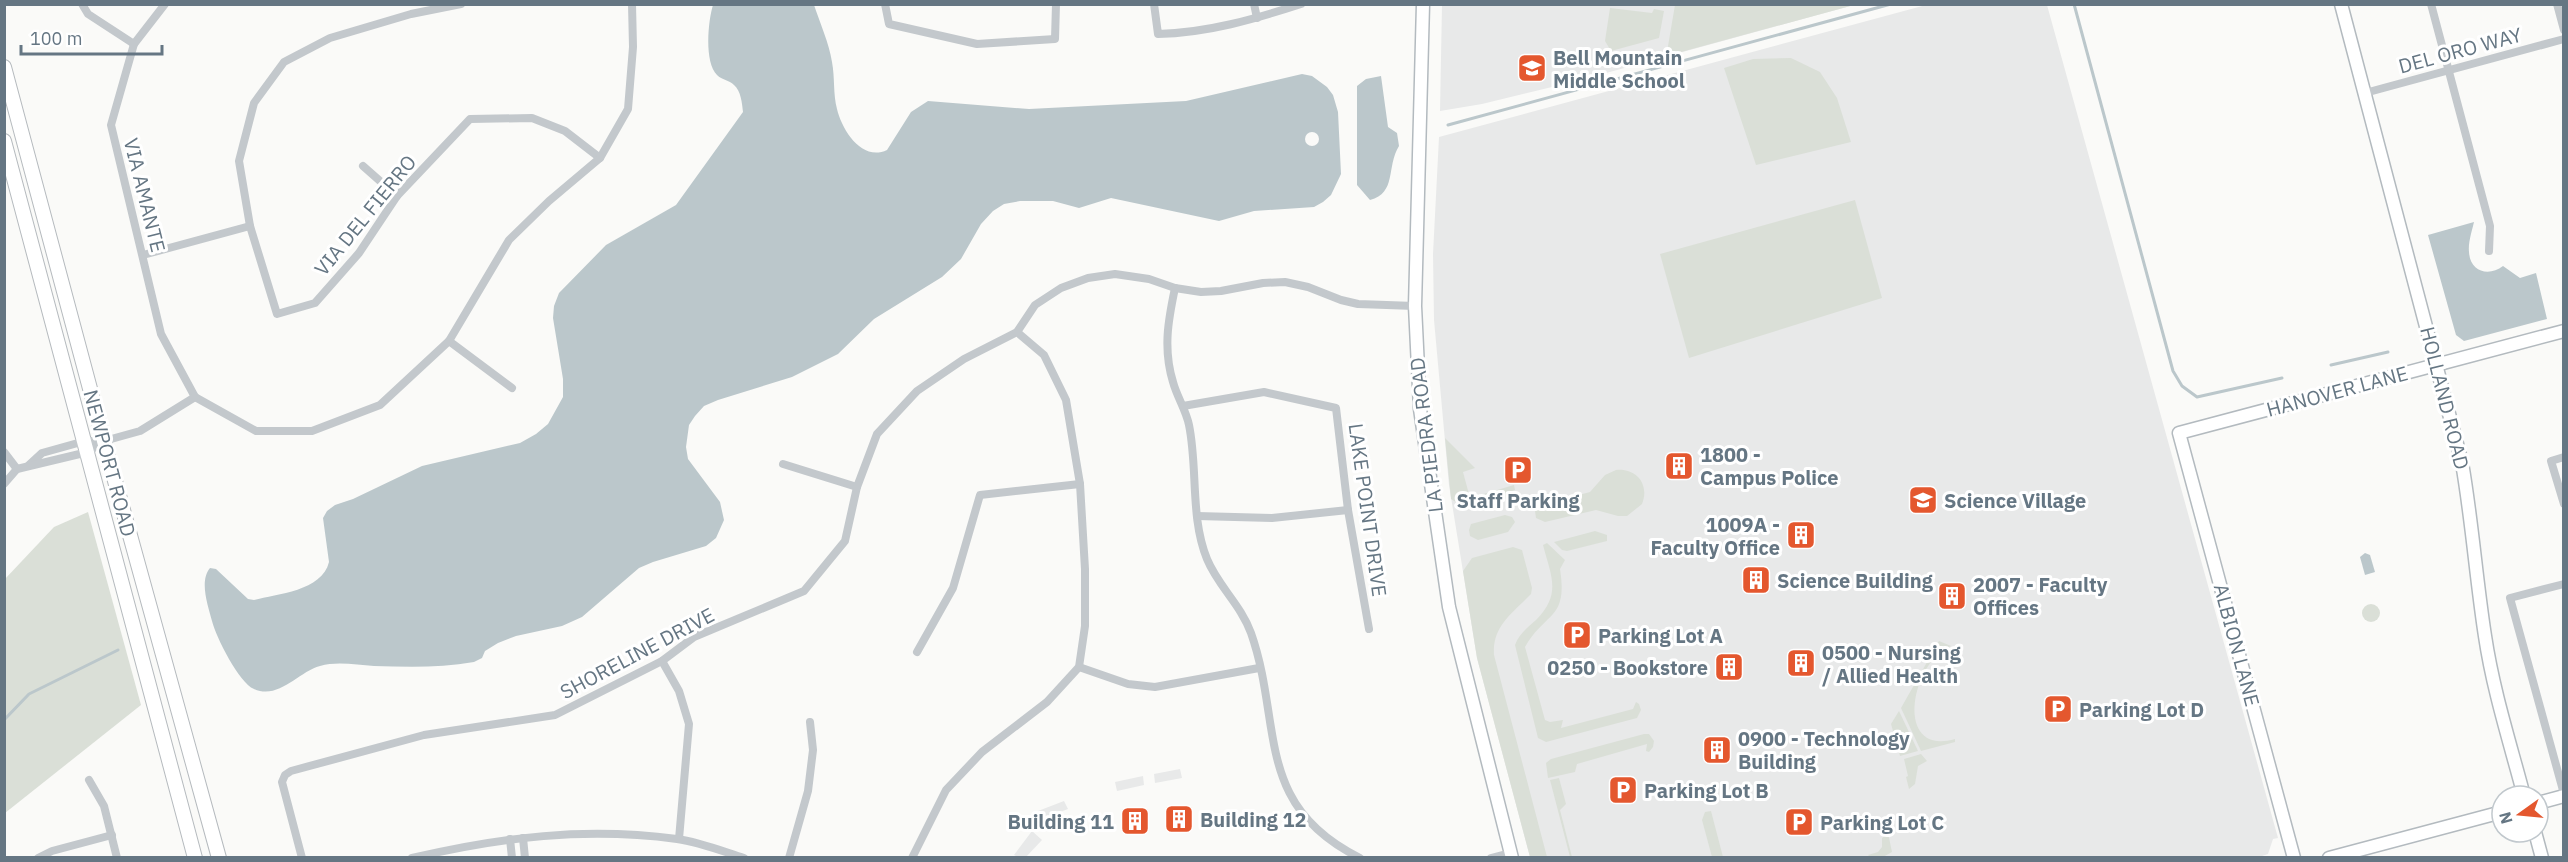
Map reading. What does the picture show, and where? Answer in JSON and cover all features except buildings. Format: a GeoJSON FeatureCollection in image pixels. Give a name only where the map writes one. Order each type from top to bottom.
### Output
{"type":"FeatureCollection","features":[{"type":"Feature","properties":{"kind":"main road","name":"NEWPORT ROAD"},"geometry":{"type":"LineString","coordinates":[[4,67],[219,858]]}},
{"type":"Feature","properties":{"kind":"main road","name":"NEWPORT ROAD"},"geometry":{"type":"LineString","coordinates":[[4,141],[195,858]]}},
{"type":"Feature","properties":{"kind":"street"},"geometry":{"type":"LineString","coordinates":[[82,4],[88,14],[134,44]]}},
{"type":"Feature","properties":{"kind":"street","name":"VIA AMANTE"},"geometry":{"type":"LineString","coordinates":[[165,4],[134,44],[111,125],[161,334],[195,397]]}},
{"type":"Feature","properties":{"kind":"street"},"geometry":{"type":"LineString","coordinates":[[408,4],[411,14]]}},
{"type":"Feature","properties":{"kind":"street"},"geometry":{"type":"LineString","coordinates":[[143,255],[250,226],[239,161],[254,103],[284,62],[330,38],[411,14],[461,4]]}},
{"type":"Feature","properties":{"kind":"street"},"geometry":{"type":"LineString","coordinates":[[4,484],[17,469],[29,465],[44,465],[87,446],[140,431],[195,397],[255,431],[312,431],[380,405],[449,341],[509,240],[549,201],[600,158],[628,110],[633,47],[632,4]]}},
{"type":"Feature","properties":{"kind":"street"},"geometry":{"type":"LineString","coordinates":[[885,4],[889,24],[977,44],[1055,39],[1056,4]]}},
{"type":"Feature","properties":{"kind":"street"},"geometry":{"type":"LineString","coordinates":[[1154,4],[1158,34],[1184,34],[1257,18],[1301,4]]}},
{"type":"Feature","properties":{"kind":"street"},"geometry":{"type":"LineString","coordinates":[[1254,4],[1257,18]]}},
{"type":"Feature","properties":{"kind":"street","name":"LA PIEDRA ROAD"},"geometry":{"type":"LineString","coordinates":[[1423,4],[1415,306],[1420,409],[1447,593],[1511,855]]}},
{"type":"Feature","properties":{"kind":"street","name":"HOLLAND ROAD"},"geometry":{"type":"LineString","coordinates":[[2341,4],[2462,463],[2485,636],[2493,678],[2521,784]]}},
{"type":"Feature","properties":{"kind":"street"},"geometry":{"type":"LineString","coordinates":[[2431,4],[2490,226],[2488,251]]}},
{"type":"Feature","properties":{"kind":"street"},"geometry":{"type":"LineString","coordinates":[[2557,4],[2564,30]]}},
{"type":"Feature","properties":{"kind":"street","name":"DEL ORO WAY"},"geometry":{"type":"LineString","coordinates":[[2365,93],[2564,39]]}},
{"type":"Feature","properties":{"kind":"street","name":"VIA DEL FIERRO"},"geometry":{"type":"LineString","coordinates":[[250,226],[278,314],[315,303],[359,253],[397,195],[470,119],[532,118],[565,131],[600,158]]}},
{"type":"Feature","properties":{"kind":"street"},"geometry":{"type":"LineString","coordinates":[[363,166],[397,195]]}},
{"type":"Feature","properties":{"kind":"street","name":"SHORELINE DRIVE"},"geometry":{"type":"LineString","coordinates":[[302,858],[282,782],[285,775],[291,771],[424,735],[555,715],[662,661],[694,637],[804,591],[845,541],[857,487],[877,434],[917,391],[964,359],[1017,332],[1035,305],[1060,288],[1088,278],[1115,274],[1149,279],[1175,288],[1201,292],[1285,282],[1308,287],[1358,304],[1415,306]]}},
{"type":"Feature","properties":{"kind":"street"},"geometry":{"type":"LineString","coordinates":[[1175,288],[1166,347],[1173,384],[1189,424],[1200,542],[1208,561],[1239,607],[1251,633],[1274,752],[1283,780],[1298,806],[1315,827],[1337,846],[1360,858]]}},
{"type":"Feature","properties":{"kind":"street","name":"HANOVER LANE"},"geometry":{"type":"LineString","coordinates":[[2180,433],[2564,331]]}},
{"type":"Feature","properties":{"kind":"street"},"geometry":{"type":"LineString","coordinates":[[912,858],[946,790],[982,752],[1047,702],[1079,667],[1085,614],[1080,484],[1066,400],[1044,355],[1017,332]]}},
{"type":"Feature","properties":{"kind":"street"},"geometry":{"type":"LineString","coordinates":[[449,341],[512,388]]}},
{"type":"Feature","properties":{"kind":"street","name":"LAKE POINT DRIVE"},"geometry":{"type":"LineString","coordinates":[[1183,406],[1264,392],[1336,408],[1348,510],[1369,629]]}},
{"type":"Feature","properties":{"kind":"street","name":"ALBION LANE"},"geometry":{"type":"LineString","coordinates":[[2180,433],[2294,858]]}},
{"type":"Feature","properties":{"kind":"street"},"geometry":{"type":"LineString","coordinates":[[4,452],[17,469]]}},
{"type":"Feature","properties":{"kind":"street"},"geometry":{"type":"LineString","coordinates":[[2564,457],[2551,460],[2564,504]]}},
{"type":"Feature","properties":{"kind":"street"},"geometry":{"type":"LineString","coordinates":[[783,464],[857,487]]}},
{"type":"Feature","properties":{"kind":"street"},"geometry":{"type":"LineString","coordinates":[[917,652],[953,588],[980,495],[1080,484]]}},
{"type":"Feature","properties":{"kind":"street"},"geometry":{"type":"LineString","coordinates":[[1197,516],[1272,518],[1348,510]]}},
{"type":"Feature","properties":{"kind":"street"},"geometry":{"type":"LineString","coordinates":[[2564,584],[2510,598],[2564,795]]}},
{"type":"Feature","properties":{"kind":"street"},"geometry":{"type":"LineString","coordinates":[[662,661],[679,691],[689,724],[679,839]]}},
{"type":"Feature","properties":{"kind":"street"},"geometry":{"type":"LineString","coordinates":[[1079,667],[1128,684],[1155,687],[1259,668]]}},
{"type":"Feature","properties":{"kind":"street"},"geometry":{"type":"LineString","coordinates":[[789,858],[808,790],[813,750],[810,722]]}},
{"type":"Feature","properties":{"kind":"street"},"geometry":{"type":"LineString","coordinates":[[89,780],[104,806],[117,858]]}},
{"type":"Feature","properties":{"kind":"street"},"geometry":{"type":"LineString","coordinates":[[2329,858],[2490,815]]}},
{"type":"Feature","properties":{"kind":"street"},"geometry":{"type":"LineString","coordinates":[[411,858],[510,838],[580,832],[679,839],[744,858]]}},
{"type":"Feature","properties":{"kind":"street"},"geometry":{"type":"LineString","coordinates":[[38,858],[51,851],[112,835]]}},
{"type":"Feature","properties":{"kind":"street"},"geometry":{"type":"LineString","coordinates":[[510,838],[512,858]]}},
{"type":"Feature","properties":{"kind":"street"},"geometry":{"type":"LineString","coordinates":[[523,838],[525,858]]}},
{"type":"Feature","properties":{"kind":"street"},"geometry":{"type":"LineString","coordinates":[[1491,858],[1511,855]]}},
{"type":"Feature","properties":{"kind":"shaded area"},"geometry":{"type":"Polygon","coordinates":[[[1675,4],[1854,5],[1670,55],[1668,46],[1675,4]]]}},
{"type":"Feature","properties":{"kind":"shaded area"},"geometry":{"type":"Polygon","coordinates":[[[713,5],[814,5],[831,55],[836,103],[843,126],[854,142],[869,152],[878,153],[887,150],[911,112],[928,101],[1029,109],[1186,101],[1302,74],[1312,76],[1327,87],[1333,95],[1338,112],[1341,174],[1331,195],[1314,207],[1254,211],[1219,221],[1111,198],[1079,208],[1053,201],[1020,201],[1004,204],[993,211],[981,224],[961,259],[942,277],[874,319],[838,354],[792,377],[704,406],[695,416],[689,425],[686,447],[688,459],[720,502],[724,520],[716,538],[706,546],[639,568],[582,617],[562,626],[516,636],[498,643],[485,651],[482,658],[474,662],[424,667],[333,664],[312,669],[272,691],[254,689],[248,685],[229,659],[214,628],[205,587],[210,568],[216,569],[248,599],[254,600],[298,590],[318,579],[325,572],[329,562],[323,518],[327,511],[335,505],[353,499],[422,466],[520,443],[548,424],[563,397],[563,379],[553,318],[554,306],[559,293],[606,245],[676,205],[743,112],[738,90],[732,83],[717,75],[710,61],[709,31],[713,5]]]}},
{"type":"Feature","properties":{"kind":"shaded area","name":"Bell Mountain Middle School"},"geometry":{"type":"Polygon","coordinates":[[[1442,5],[1854,5],[1577,81],[1482,104],[1440,111],[1442,5]]]}},
{"type":"Feature","properties":{"kind":"shaded area"},"geometry":{"type":"Polygon","coordinates":[[[1926,5],[2047,5],[2278,838],[2273,839],[2268,854],[2256,858],[1530,857],[1477,658],[1449,485],[1434,320],[1433,254],[1439,137],[1926,5]]]}},
{"type":"Feature","properties":{"kind":"shaded area"},"geometry":{"type":"Polygon","coordinates":[[[1610,8],[1652,13],[1654,9],[1664,11],[1659,38],[1611,51],[1605,41],[1610,8]]]}},
{"type":"Feature","properties":{"kind":"shaded area"},"geometry":{"type":"Polygon","coordinates":[[[1791,58],[1820,72],[1837,98],[1851,142],[1756,165],[1724,68],[1753,59],[1791,58]]]}},
{"type":"Feature","properties":{"kind":"shaded area"},"geometry":{"type":"Polygon","coordinates":[[[1381,76],[1388,127],[1397,133],[1399,146],[1388,185],[1378,197],[1370,200],[1357,185],[1357,86],[1366,79],[1381,76]]]}},
{"type":"Feature","properties":{"kind":"shaded area"},"geometry":{"type":"Polygon","coordinates":[[[1855,200],[1882,298],[1689,358],[1660,254],[1855,200]]]}},
{"type":"Feature","properties":{"kind":"shaded area"},"geometry":{"type":"Polygon","coordinates":[[[2474,222],[2469,248],[2473,264],[2486,272],[2503,266],[2520,278],[2536,273],[2547,319],[2464,341],[2456,335],[2428,235],[2474,222]]]}},
{"type":"Feature","properties":{"kind":"shaded area"},"geometry":{"type":"Polygon","coordinates":[[[1445,438],[1475,468],[1463,472],[1470,498],[1514,485],[1515,490],[1508,498],[1467,509],[1451,499],[1445,438]]]}},
{"type":"Feature","properties":{"kind":"shaded area"},"geometry":{"type":"Polygon","coordinates":[[[1616,470],[1630,472],[1643,484],[1642,504],[1627,516],[1596,510],[1545,522],[1536,518],[1535,511],[1538,506],[1590,492],[1605,475],[1616,470]]]}},
{"type":"Feature","properties":{"kind":"shaded area"},"geometry":{"type":"Polygon","coordinates":[[[88,512],[141,705],[5,813],[5,579],[54,527],[88,512]]]}},
{"type":"Feature","properties":{"kind":"shaded area"},"geometry":{"type":"Polygon","coordinates":[[[1505,515],[1512,517],[1515,522],[1508,532],[1478,540],[1470,536],[1471,524],[1505,515]]]}},
{"type":"Feature","properties":{"kind":"shaded area"},"geometry":{"type":"Polygon","coordinates":[[[1595,531],[1607,535],[1607,541],[1567,551],[1562,550],[1554,542],[1595,531]]]}},
{"type":"Feature","properties":{"kind":"shaded area"},"geometry":{"type":"Polygon","coordinates":[[[1547,543],[1565,560],[1560,569],[1561,598],[1553,614],[1525,647],[1545,720],[1550,722],[1563,720],[1561,728],[1633,709],[1636,702],[1641,710],[1637,718],[1546,742],[1538,738],[1515,645],[1521,634],[1544,611],[1552,593],[1551,575],[1543,545],[1547,543]]]}},
{"type":"Feature","properties":{"kind":"shaded area"},"geometry":{"type":"Polygon","coordinates":[[[1513,547],[1522,550],[1532,588],[1531,594],[1500,628],[1494,645],[1494,655],[1547,857],[1530,857],[1477,658],[1463,571],[1472,558],[1513,547]]]}},
{"type":"Feature","properties":{"kind":"shaded area"},"geometry":{"type":"Polygon","coordinates":[[[2365,553],[2370,555],[2375,572],[2365,575],[2360,557],[2365,553]]]}},
{"type":"Feature","properties":{"kind":"shaded area"},"geometry":{"type":"Polygon","coordinates":[[[2371,604],[2377,607],[2380,613],[2377,619],[2371,622],[2365,619],[2362,613],[2365,607],[2371,604]]]}},
{"type":"Feature","properties":{"kind":"shaded area"},"geometry":{"type":"Polygon","coordinates":[[[1939,641],[1951,646],[1937,655],[1926,669],[1918,687],[1915,705],[1916,721],[1923,734],[1935,741],[1955,739],[1955,742],[1921,751],[1901,708],[1939,641]]]}},
{"type":"Feature","properties":{"kind":"shaded area"},"geometry":{"type":"Polygon","coordinates":[[[1899,711],[1918,751],[1900,756],[1891,724],[1899,711]]]}},
{"type":"Feature","properties":{"kind":"shaded area"},"geometry":{"type":"Polygon","coordinates":[[[1649,734],[1654,741],[1649,752],[1646,751],[1647,744],[1577,764],[1575,772],[1548,778],[1546,763],[1551,759],[1649,734]]]}},
{"type":"Feature","properties":{"kind":"shaded area"},"geometry":{"type":"Polygon","coordinates":[[[1921,754],[1927,761],[1918,766],[1915,784],[1909,789],[1904,759],[1921,754]]]}},
{"type":"Feature","properties":{"kind":"shaded area"},"geometry":{"type":"Polygon","coordinates":[[[1180,769],[1182,778],[1155,783],[1154,774],[1180,769]]]}},
{"type":"Feature","properties":{"kind":"shaded area"},"geometry":{"type":"Polygon","coordinates":[[[1143,776],[1144,785],[1117,791],[1115,782],[1143,776]]]}},
{"type":"Feature","properties":{"kind":"shaded area"},"geometry":{"type":"Polygon","coordinates":[[[1559,778],[1566,804],[1560,810],[1572,857],[1570,857],[1550,780],[1559,778]]]}},
{"type":"Feature","properties":{"kind":"shaded area"},"geometry":{"type":"Polygon","coordinates":[[[1064,801],[1068,809],[1042,819],[1038,811],[1064,801]]]}},
{"type":"Feature","properties":{"kind":"shaded area"},"geometry":{"type":"Polygon","coordinates":[[[1711,811],[1723,857],[1712,857],[1702,820],[1705,812],[1711,811]]]}},
{"type":"Feature","properties":{"kind":"shaded area"},"geometry":{"type":"Polygon","coordinates":[[[1032,831],[1042,840],[1026,857],[1014,855],[1032,831]]]}},
{"type":"Feature","properties":{"kind":"shaded area"},"geometry":{"type":"Polygon","coordinates":[[[1888,833],[1892,852],[1883,857],[1870,857],[1868,855],[1878,852],[1882,847],[1882,838],[1888,833]]]}},
{"type":"Feature","properties":{"kind":"pier"},"geometry":{"type":"Polygon","coordinates":[[[1312,132],[1317,134],[1319,139],[1317,144],[1312,146],[1307,144],[1305,139],[1307,134],[1312,132]]]}},
{"type":"Feature","properties":{"kind":"waterway"},"geometry":{"type":"LineString","coordinates":[[1448,125],[1891,4]]}},
{"type":"Feature","properties":{"kind":"waterway"},"geometry":{"type":"LineString","coordinates":[[2074,4],[2173,371],[2182,386],[2197,397],[2282,378]]}},
{"type":"Feature","properties":{"kind":"waterway"},"geometry":{"type":"LineString","coordinates":[[2331,365],[2388,352]]}},
{"type":"Feature","properties":{"kind":"waterway"},"geometry":{"type":"LineString","coordinates":[[4,720],[29,694],[118,650]]}},
{"type":"Feature","properties":{"kind":"place","name":"Bell Mountain Middle School"},"geometry":{"type":"Point","coordinates":[1532,68]}},
{"type":"Feature","properties":{"kind":"place","name":"1800 - Campus Police"},"geometry":{"type":"Point","coordinates":[1679,466]}},
{"type":"Feature","properties":{"kind":"place","name":"Staff Parking"},"geometry":{"type":"Point","coordinates":[1518,470]}},
{"type":"Feature","properties":{"kind":"place","name":"Science Village"},"geometry":{"type":"Point","coordinates":[1923,500]}},
{"type":"Feature","properties":{"kind":"place","name":"1009A - Faculty Office"},"geometry":{"type":"Point","coordinates":[1801,535]}},
{"type":"Feature","properties":{"kind":"place","name":"Science Building"},"geometry":{"type":"Point","coordinates":[1756,580]}},
{"type":"Feature","properties":{"kind":"place","name":"2007 - Faculty Offices"},"geometry":{"type":"Point","coordinates":[1952,596]}},
{"type":"Feature","properties":{"kind":"place","name":"Parking Lot A"},"geometry":{"type":"Point","coordinates":[1577,635]}},
{"type":"Feature","properties":{"kind":"place","name":"0500 - Nursing / Allied Health"},"geometry":{"type":"Point","coordinates":[1801,663]}},
{"type":"Feature","properties":{"kind":"place","name":"0250 - Bookstore"},"geometry":{"type":"Point","coordinates":[1729,667]}},
{"type":"Feature","properties":{"kind":"place","name":"Parking Lot D"},"geometry":{"type":"Point","coordinates":[2058,709]}},
{"type":"Feature","properties":{"kind":"place","name":"0900 - Technology Building"},"geometry":{"type":"Point","coordinates":[1717,750]}},
{"type":"Feature","properties":{"kind":"place","name":"Parking Lot B"},"geometry":{"type":"Point","coordinates":[1623,790]}},
{"type":"Feature","properties":{"kind":"place","name":"Building 12"},"geometry":{"type":"Point","coordinates":[1179,819]}},
{"type":"Feature","properties":{"kind":"place","name":"Building 11"},"geometry":{"type":"Point","coordinates":[1135,821]}},
{"type":"Feature","properties":{"kind":"place","name":"Parking Lot C"},"geometry":{"type":"Point","coordinates":[1799,822]}}]}
